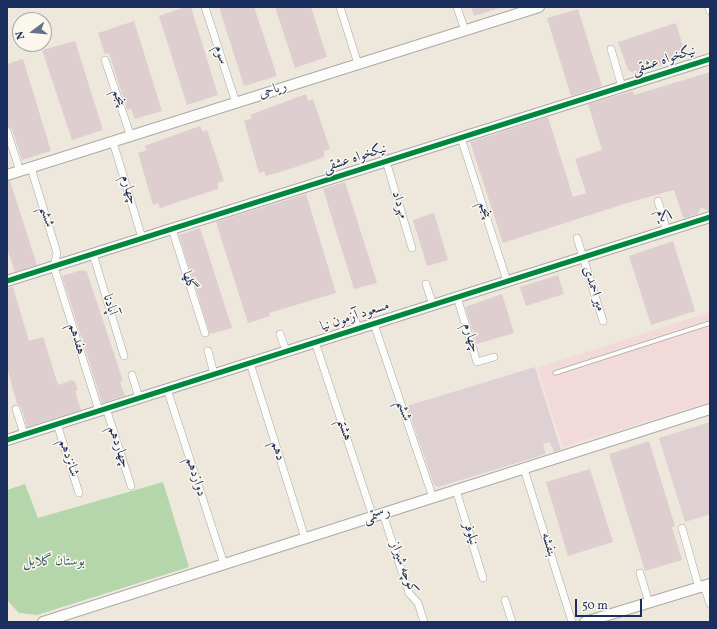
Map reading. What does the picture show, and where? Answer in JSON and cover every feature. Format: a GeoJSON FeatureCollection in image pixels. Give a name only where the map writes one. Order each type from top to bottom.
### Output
{"type":"FeatureCollection","features":[{"type":"Feature","properties":{"kind":"street","name":"سوم"},"geometry":{"type":"LineString","coordinates":[[205,7],[236,103]]}},
{"type":"Feature","properties":{"kind":"street"},"geometry":{"type":"LineString","coordinates":[[340,7],[358,64]]}},
{"type":"Feature","properties":{"kind":"street"},"geometry":{"type":"LineString","coordinates":[[457,7],[465,30]]}},
{"type":"Feature","properties":{"kind":"street","name":"ریاحی"},"geometry":{"type":"LineString","coordinates":[[7,175],[539,7]]}},
{"type":"Feature","properties":{"kind":"street"},"geometry":{"type":"LineString","coordinates":[[709,7],[710,11]]}},
{"type":"Feature","properties":{"kind":"street"},"geometry":{"type":"LineString","coordinates":[[611,49],[622,87]]}},
{"type":"Feature","properties":{"kind":"street","name":"نیکخواه عشقی"},"geometry":{"type":"LineString","coordinates":[[7,281],[710,59]]}},
{"type":"Feature","properties":{"kind":"street","name":"پنجم"},"geometry":{"type":"LineString","coordinates":[[105,60],[131,137]]}},
{"type":"Feature","properties":{"kind":"street"},"geometry":{"type":"LineString","coordinates":[[7,132],[20,171]]}},
{"type":"Feature","properties":{"kind":"street","name":"پنجم"},"geometry":{"type":"LineString","coordinates":[[461,138],[507,282]]}},
{"type":"Feature","properties":{"kind":"street","name":"چهارم"},"geometry":{"type":"LineString","coordinates":[[113,142],[142,238]]}},
{"type":"Feature","properties":{"kind":"street","name":"مهرداد"},"geometry":{"type":"LineString","coordinates":[[386,161],[412,248]]}},
{"type":"Feature","properties":{"kind":"street","name":"ششم"},"geometry":{"type":"LineString","coordinates":[[31,168],[57,253],[54,266]]}},
{"type":"Feature","properties":{"kind":"street","name":"یکم"},"geometry":{"type":"LineString","coordinates":[[658,201],[667,231]]}},
{"type":"Feature","properties":{"kind":"street","name":"مسعود آزمون نیا"},"geometry":{"type":"LineString","coordinates":[[7,440],[710,217]]}},
{"type":"Feature","properties":{"kind":"street","name":"گلها"},"geometry":{"type":"LineString","coordinates":[[172,229],[205,333]]}},
{"type":"Feature","properties":{"kind":"street"},"geometry":{"type":"LineString","coordinates":[[577,238],[583,258]]}},
{"type":"Feature","properties":{"kind":"street","name":"آپادنا"},"geometry":{"type":"LineString","coordinates":[[93,254],[124,356]]}},
{"type":"Feature","properties":{"kind":"street","name":"میر احمدی"},"geometry":{"type":"LineString","coordinates":[[583,258],[603,321]]}},
{"type":"Feature","properties":{"kind":"street","name":"هفدهم"},"geometry":{"type":"LineString","coordinates":[[54,266],[102,409]]}},
{"type":"Feature","properties":{"kind":"street"},"geometry":{"type":"LineString","coordinates":[[426,284],[433,305]]}},
{"type":"Feature","properties":{"kind":"street","name":"چهارم"},"geometry":{"type":"LineString","coordinates":[[457,297],[477,362],[494,357]]}},
{"type":"Feature","properties":{"kind":"street"},"geometry":{"type":"LineString","coordinates":[[353,313],[358,329]]}},
{"type":"Feature","properties":{"kind":"street","name":"ششم"},"geometry":{"type":"LineString","coordinates":[[374,324],[433,498]]}},
{"type":"Feature","properties":{"kind":"street"},"geometry":{"type":"LineString","coordinates":[[280,334],[286,351]]}},
{"type":"Feature","properties":{"kind":"street","name":"هشتم"},"geometry":{"type":"LineString","coordinates":[[315,342],[378,515]]}},
{"type":"Feature","properties":{"kind":"street"},"geometry":{"type":"LineString","coordinates":[[208,351],[214,374]]}},
{"type":"Feature","properties":{"kind":"street","name":"دهم"},"geometry":{"type":"LineString","coordinates":[[250,363],[305,538]]}},
{"type":"Feature","properties":{"kind":"street"},"geometry":{"type":"LineString","coordinates":[[132,375],[139,398]]}},
{"type":"Feature","properties":{"kind":"street","name":"دوازدهم"},"geometry":{"type":"LineString","coordinates":[[167,389],[224,564]]}},
{"type":"Feature","properties":{"kind":"street"},"geometry":{"type":"LineString","coordinates":[[16,409],[24,434]]}},
{"type":"Feature","properties":{"kind":"street","name":"چهاردهم"},"geometry":{"type":"LineString","coordinates":[[102,409],[131,486]]}},
{"type":"Feature","properties":{"kind":"street","name":"رستمی"},"geometry":{"type":"LineString","coordinates":[[43,622],[710,409]]}},
{"type":"Feature","properties":{"kind":"street","name":"شانزدهم"},"geometry":{"type":"LineString","coordinates":[[57,424],[79,493]]}},
{"type":"Feature","properties":{"kind":"street","name":"بنفشه"},"geometry":{"type":"LineString","coordinates":[[524,469],[572,622]]}},
{"type":"Feature","properties":{"kind":"street","name":"نیلوفر"},"geometry":{"type":"LineString","coordinates":[[456,490],[483,578]]}},
{"type":"Feature","properties":{"kind":"street","name":"کوچه شیراز"},"geometry":{"type":"LineString","coordinates":[[378,515],[409,593],[418,603],[424,622]]}},
{"type":"Feature","properties":{"kind":"street"},"geometry":{"type":"LineString","coordinates":[[682,528],[710,604]]}},
{"type":"Feature","properties":{"kind":"street"},"geometry":{"type":"LineString","coordinates":[[640,573],[649,603]]}},
{"type":"Feature","properties":{"kind":"street"},"geometry":{"type":"LineString","coordinates":[[585,622],[704,586]]}},
{"type":"Feature","properties":{"kind":"street"},"geometry":{"type":"LineString","coordinates":[[505,600],[512,622]]}},
{"type":"Feature","properties":{"kind":"lane"},"geometry":{"type":"LineString","coordinates":[[555,373],[710,323]]}},
{"type":"Feature","properties":{"kind":"shaded area"},"geometry":{"type":"Polygon","coordinates":[[[710,312],[710,402],[563,447],[537,368],[710,312]]]}},
{"type":"Feature","properties":{"kind":"shaded area"},"geometry":{"type":"Polygon","coordinates":[[[535,367],[561,450],[554,452],[550,442],[543,444],[546,454],[438,487],[434,485],[407,406],[535,367]]]}},
{"type":"Feature","properties":{"kind":"shaded area"},"geometry":{"type":"Polygon","coordinates":[[[710,422],[710,514],[685,522],[659,438],[710,422]]]}},
{"type":"Feature","properties":{"kind":"green space","name":"بوستان گلایل"},"geometry":{"type":"Polygon","coordinates":[[[163,482],[189,567],[37,615],[19,613],[7,600],[7,490],[25,484],[38,518],[163,482]]]}},
{"type":"Feature","properties":{"kind":"building"},"geometry":{"type":"Polygon","coordinates":[[[185,7],[191,7],[218,95],[187,105],[159,16],[185,7]]]}},
{"type":"Feature","properties":{"kind":"building"},"geometry":{"type":"Polygon","coordinates":[[[219,7],[254,7],[277,76],[244,86],[219,7]]]}},
{"type":"Feature","properties":{"kind":"building"},"geometry":{"type":"Polygon","coordinates":[[[275,7],[311,7],[327,57],[295,68],[275,7]]]}},
{"type":"Feature","properties":{"kind":"building"},"geometry":{"type":"Polygon","coordinates":[[[471,7],[499,7],[499,8],[474,16],[471,7]]]}},
{"type":"Feature","properties":{"kind":"building"},"geometry":{"type":"Polygon","coordinates":[[[578,9],[602,86],[571,96],[547,18],[578,9]]]}},
{"type":"Feature","properties":{"kind":"building"},"geometry":{"type":"Polygon","coordinates":[[[134,21],[162,111],[135,119],[131,109],[127,110],[109,53],[105,54],[98,33],[134,21]]]}},
{"type":"Feature","properties":{"kind":"building"},"geometry":{"type":"Polygon","coordinates":[[[676,23],[686,57],[635,74],[628,70],[618,42],[676,23]]]}},
{"type":"Feature","properties":{"kind":"building"},"geometry":{"type":"Polygon","coordinates":[[[75,41],[103,130],[72,140],[43,52],[52,52],[52,47],[75,41]]]}},
{"type":"Feature","properties":{"kind":"building"},"geometry":{"type":"Polygon","coordinates":[[[23,59],[51,151],[22,160],[12,129],[7,125],[7,64],[23,59]]]}},
{"type":"Feature","properties":{"kind":"building"},"geometry":{"type":"Polygon","coordinates":[[[710,72],[710,211],[701,208],[697,214],[685,218],[683,217],[674,190],[627,203],[503,243],[470,142],[548,117],[573,197],[586,193],[575,159],[602,150],[588,104],[633,91],[634,95],[710,72]]]}},
{"type":"Feature","properties":{"kind":"building"},"geometry":{"type":"Polygon","coordinates":[[[306,94],[308,101],[313,99],[330,149],[324,151],[324,157],[293,168],[266,176],[264,172],[259,173],[244,121],[253,118],[250,115],[306,94]]]}},
{"type":"Feature","properties":{"kind":"building"},"geometry":{"type":"Polygon","coordinates":[[[200,126],[203,132],[207,130],[224,181],[218,183],[218,189],[160,208],[158,203],[153,205],[138,153],[147,150],[144,146],[200,126]]]}},
{"type":"Feature","properties":{"kind":"building"},"geometry":{"type":"Polygon","coordinates":[[[7,181],[10,181],[37,265],[15,272],[7,248],[7,181]]]}},
{"type":"Feature","properties":{"kind":"building"},"geometry":{"type":"Polygon","coordinates":[[[345,182],[377,283],[354,289],[323,189],[345,182]]]}},
{"type":"Feature","properties":{"kind":"building"},"geometry":{"type":"Polygon","coordinates":[[[306,194],[336,293],[269,313],[270,316],[248,323],[216,222],[306,194]]]}},
{"type":"Feature","properties":{"kind":"building"},"geometry":{"type":"Polygon","coordinates":[[[434,213],[448,260],[427,266],[413,220],[434,213]]]}},
{"type":"Feature","properties":{"kind":"building"},"geometry":{"type":"Polygon","coordinates":[[[200,228],[232,328],[210,334],[179,235],[200,228]]]}},
{"type":"Feature","properties":{"kind":"building"},"geometry":{"type":"Polygon","coordinates":[[[673,241],[695,311],[651,325],[629,256],[673,241]]]}},
{"type":"Feature","properties":{"kind":"building"},"geometry":{"type":"Polygon","coordinates":[[[82,270],[87,272],[123,381],[120,382],[125,396],[102,403],[62,276],[82,270]]]}},
{"type":"Feature","properties":{"kind":"building"},"geometry":{"type":"Polygon","coordinates":[[[558,275],[564,294],[526,306],[520,287],[558,275]]]}},
{"type":"Feature","properties":{"kind":"building"},"geometry":{"type":"Polygon","coordinates":[[[13,287],[29,341],[43,337],[58,385],[72,380],[75,382],[78,390],[75,391],[81,410],[27,427],[21,407],[17,404],[7,368],[7,288],[13,287]]]}},
{"type":"Feature","properties":{"kind":"building"},"geometry":{"type":"Polygon","coordinates":[[[502,294],[514,333],[477,344],[465,307],[502,294]]]}},
{"type":"Feature","properties":{"kind":"building"},"geometry":{"type":"Polygon","coordinates":[[[649,441],[675,526],[672,527],[682,560],[645,571],[609,454],[649,441]]]}},
{"type":"Feature","properties":{"kind":"building"},"geometry":{"type":"Polygon","coordinates":[[[590,469],[613,542],[568,556],[546,482],[590,469]]]}},
{"type":"Feature","properties":{"kind":"cycle path"},"geometry":{"type":"LineString","coordinates":[[7,281],[710,59]]}},
{"type":"Feature","properties":{"kind":"cycle path"},"geometry":{"type":"LineString","coordinates":[[7,440],[710,217]]}}]}
